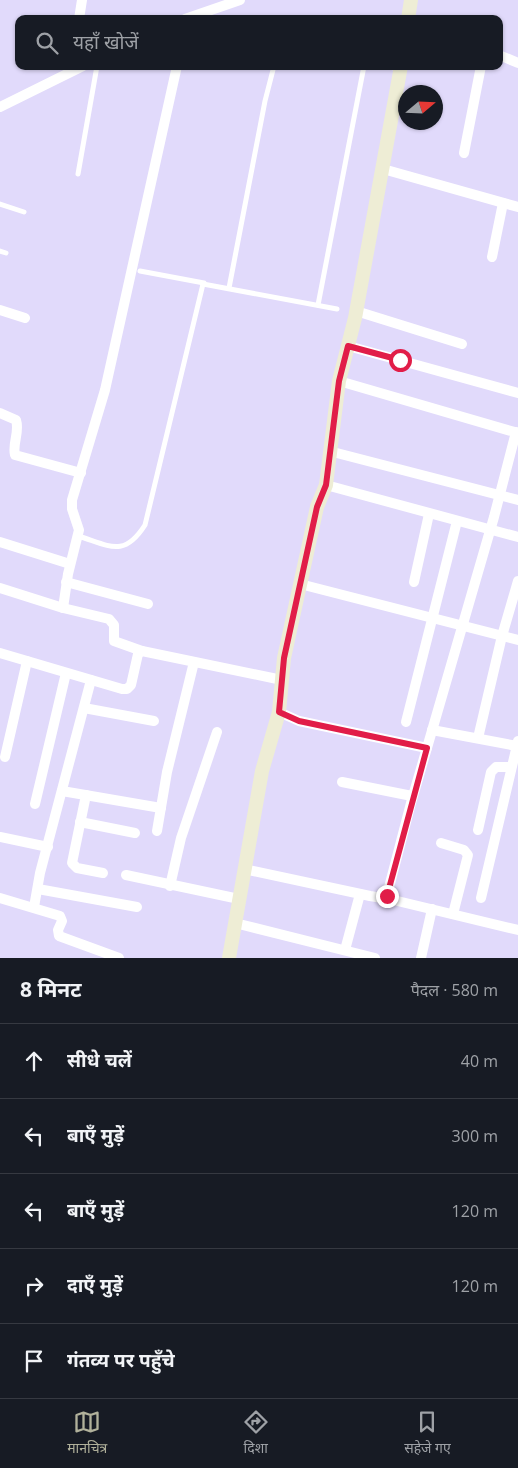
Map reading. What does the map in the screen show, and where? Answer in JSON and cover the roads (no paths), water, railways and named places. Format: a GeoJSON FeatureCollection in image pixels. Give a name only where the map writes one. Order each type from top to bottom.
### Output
{"type":"FeatureCollection","features":[{"type":"Feature","properties":{"kind":"street"},"geometry":{"type":"LineString","coordinates":[[80,15],[82,0]]}},
{"type":"Feature","properties":{"kind":"street"},"geometry":{"type":"LineString","coordinates":[[409,15],[411,0]]}},
{"type":"Feature","properties":{"kind":"street"},"geometry":{"type":"LineString","coordinates":[[198,15],[233,1]]}},
{"type":"Feature","properties":{"kind":"street"},"geometry":{"type":"LineString","coordinates":[[503,57],[518,63]]}},
{"type":"Feature","properties":{"kind":"street"},"geometry":{"type":"LineString","coordinates":[[0,107],[73,70]]}},
{"type":"Feature","properties":{"kind":"street"},"geometry":{"type":"LineString","coordinates":[[63,608],[66,582],[79,530],[72,509],[72,500],[105,390],[176,70]]}},
{"type":"Feature","properties":{"kind":"street"},"geometry":{"type":"LineString","coordinates":[[229,958],[262,771],[279,712],[284,658],[317,507],[326,485],[339,381],[356,311],[401,70]]}},
{"type":"Feature","properties":{"kind":"street"},"geometry":{"type":"LineString","coordinates":[[464,153],[480,70]]}},
{"type":"Feature","properties":{"kind":"street"},"geometry":{"type":"LineString","coordinates":[[383,169],[518,207]]}},
{"type":"Feature","properties":{"kind":"street"},"geometry":{"type":"LineString","coordinates":[[492,257],[504,203]]}},
{"type":"Feature","properties":{"kind":"street"},"geometry":{"type":"LineString","coordinates":[[0,310],[25,318]]}},
{"type":"Feature","properties":{"kind":"street"},"geometry":{"type":"LineString","coordinates":[[356,311],[462,344]]}},
{"type":"Feature","properties":{"kind":"street"},"geometry":{"type":"LineString","coordinates":[[348,346],[518,393]]}},
{"type":"Feature","properties":{"kind":"street"},"geometry":{"type":"LineString","coordinates":[[339,381],[517,432],[463,626],[412,796],[386,898]]}},
{"type":"Feature","properties":{"kind":"street"},"geometry":{"type":"LineString","coordinates":[[0,413],[16,420],[18,425],[14,455],[81,473]]}},
{"type":"Feature","properties":{"kind":"street"},"geometry":{"type":"LineString","coordinates":[[329,451],[518,500]]}},
{"type":"Feature","properties":{"kind":"street"},"geometry":{"type":"LineString","coordinates":[[326,485],[518,537]]}},
{"type":"Feature","properties":{"kind":"street"},"geometry":{"type":"LineString","coordinates":[[414,582],[429,514]]}},
{"type":"Feature","properties":{"kind":"street"},"geometry":{"type":"LineString","coordinates":[[406,722],[457,521]]}},
{"type":"Feature","properties":{"kind":"street"},"geometry":{"type":"LineString","coordinates":[[0,542],[70,564]]}},
{"type":"Feature","properties":{"kind":"street"},"geometry":{"type":"LineString","coordinates":[[478,738],[502,636],[518,581]]}},
{"type":"Feature","properties":{"kind":"street"},"geometry":{"type":"LineString","coordinates":[[66,582],[148,604]]}},
{"type":"Feature","properties":{"kind":"street"},"geometry":{"type":"LineString","coordinates":[[300,584],[518,640]]}},
{"type":"Feature","properties":{"kind":"street"},"geometry":{"type":"LineString","coordinates":[[0,588],[63,608],[109,619],[114,625],[114,641],[142,650],[282,680]]}},
{"type":"Feature","properties":{"kind":"street"},"geometry":{"type":"LineString","coordinates":[[0,653],[127,689],[131,685],[138,654],[142,650]]}},
{"type":"Feature","properties":{"kind":"street"},"geometry":{"type":"LineString","coordinates":[[4,757],[27,661]]}},
{"type":"Feature","properties":{"kind":"street"},"geometry":{"type":"LineString","coordinates":[[157,831],[167,772],[194,662]]}},
{"type":"Feature","properties":{"kind":"street"},"geometry":{"type":"LineString","coordinates":[[35,804],[66,673]]}},
{"type":"Feature","properties":{"kind":"street"},"geometry":{"type":"LineString","coordinates":[[34,907],[91,680]]}},
{"type":"Feature","properties":{"kind":"street"},"geometry":{"type":"LineString","coordinates":[[84,708],[154,721]]}},
{"type":"Feature","properties":{"kind":"street"},"geometry":{"type":"LineString","coordinates":[[279,712],[299,721],[427,748]]}},
{"type":"Feature","properties":{"kind":"street"},"geometry":{"type":"LineString","coordinates":[[432,730],[517,743],[481,898]]}},
{"type":"Feature","properties":{"kind":"street"},"geometry":{"type":"LineString","coordinates":[[170,886],[181,838],[217,732]]}},
{"type":"Feature","properties":{"kind":"street"},"geometry":{"type":"LineString","coordinates":[[478,830],[491,772],[496,767],[514,761]]}},
{"type":"Feature","properties":{"kind":"street"},"geometry":{"type":"LineString","coordinates":[[342,782],[412,796]]}},
{"type":"Feature","properties":{"kind":"street"},"geometry":{"type":"LineString","coordinates":[[62,791],[161,808]]}},
{"type":"Feature","properties":{"kind":"street"},"geometry":{"type":"LineString","coordinates":[[86,795],[73,865],[103,873]]}},
{"type":"Feature","properties":{"kind":"street"},"geometry":{"type":"LineString","coordinates":[[80,822],[135,833]]}},
{"type":"Feature","properties":{"kind":"street"},"geometry":{"type":"LineString","coordinates":[[0,838],[48,847]]}},
{"type":"Feature","properties":{"kind":"street"},"geometry":{"type":"LineString","coordinates":[[441,844],[464,850],[468,855],[454,914]]}},
{"type":"Feature","properties":{"kind":"street"},"geometry":{"type":"LineString","coordinates":[[244,870],[386,898],[518,930]]}},
{"type":"Feature","properties":{"kind":"street"},"geometry":{"type":"LineString","coordinates":[[126,875],[239,900]]}},
{"type":"Feature","properties":{"kind":"street"},"geometry":{"type":"LineString","coordinates":[[38,889],[137,908]]}},
{"type":"Feature","properties":{"kind":"street"},"geometry":{"type":"LineString","coordinates":[[345,950],[360,894]]}},
{"type":"Feature","properties":{"kind":"street"},"geometry":{"type":"LineString","coordinates":[[0,898],[60,916],[62,921],[58,930],[59,936],[119,958]]}},
{"type":"Feature","properties":{"kind":"street"},"geometry":{"type":"LineString","coordinates":[[421,958],[432,909]]}},
{"type":"Feature","properties":{"kind":"street"},"geometry":{"type":"LineString","coordinates":[[235,923],[375,958]]}},
{"type":"Feature","properties":{"kind":"lane"},"geometry":{"type":"LineString","coordinates":[[78,174],[96,70]]}},
{"type":"Feature","properties":{"kind":"lane"},"geometry":{"type":"LineString","coordinates":[[229,288],[265,101],[273,70]]}},
{"type":"Feature","properties":{"kind":"lane"},"geometry":{"type":"LineString","coordinates":[[318,305],[363,70]]}},
{"type":"Feature","properties":{"kind":"lane"},"geometry":{"type":"LineString","coordinates":[[0,204],[24,212]]}},
{"type":"Feature","properties":{"kind":"lane"},"geometry":{"type":"LineString","coordinates":[[0,251],[6,253]]}},
{"type":"Feature","properties":{"kind":"lane"},"geometry":{"type":"LineString","coordinates":[[140,272],[337,309]]}},
{"type":"Feature","properties":{"kind":"lane"},"geometry":{"type":"LineString","coordinates":[[78,536],[123,547],[132,543],[145,525],[204,283]]}}]}
